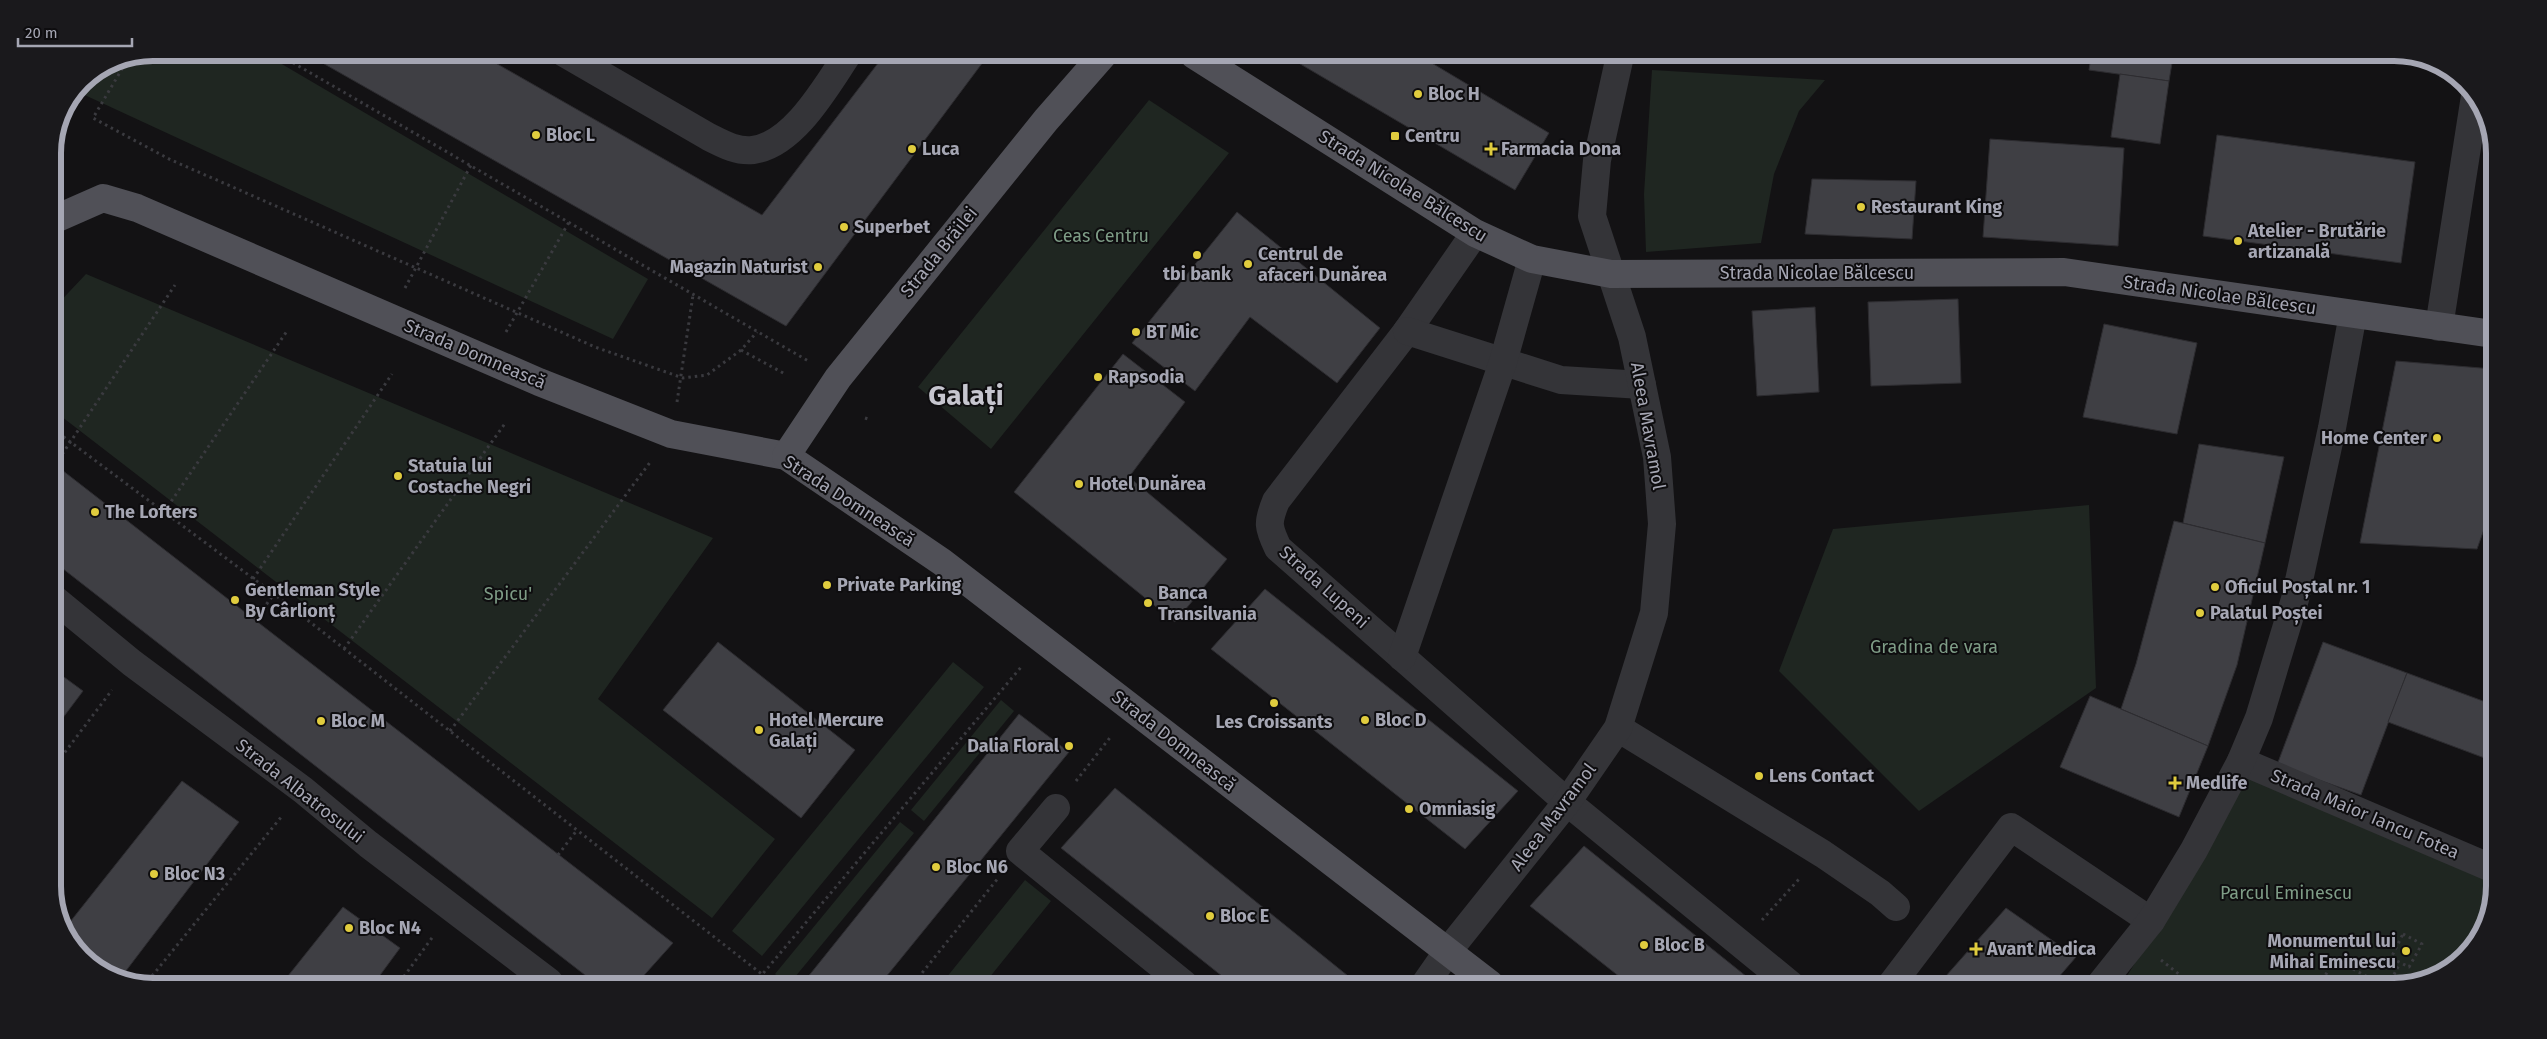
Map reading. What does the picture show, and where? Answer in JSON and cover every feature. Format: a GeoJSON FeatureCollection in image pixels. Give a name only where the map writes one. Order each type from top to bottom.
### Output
{"type":"FeatureCollection","features":[{"type":"Feature","properties":{"kind":"main road","name":"Strada Brăilei"},"geometry":{"type":"LineString","coordinates":[[786,456],[838,378],[1034,135],[1098,61]]}},
{"type":"Feature","properties":{"kind":"main road","name":"Strada Nicolae Bălcescu"},"geometry":{"type":"LineString","coordinates":[[1203,61],[1475,233],[1532,259],[1610,274],[2064,272],[2438,328],[2486,333]]}},
{"type":"Feature","properties":{"kind":"main road","name":"Strada Domnească"},"geometry":{"type":"LineString","coordinates":[[61,216],[102,198],[128,206],[490,361],[671,434],[786,456],[942,562],[1482,978]]}},
{"type":"Feature","properties":{"kind":"street"},"geometry":{"type":"LineString","coordinates":[[576,61],[730,148],[753,150],[776,142],[800,120],[843,61]]}},
{"type":"Feature","properties":{"kind":"street","name":"Aleea Mavramol"},"geometry":{"type":"LineString","coordinates":[[1429,978],[1448,951],[1567,802],[1618,728],[1654,613],[1662,524],[1657,457],[1632,338],[1592,216],[1597,160],[1619,61]]}},
{"type":"Feature","properties":{"kind":"street"},"geometry":{"type":"LineString","coordinates":[[2438,328],[2474,109]]}},
{"type":"Feature","properties":{"kind":"street","name":"Strada Lupeni"},"geometry":{"type":"LineString","coordinates":[[1475,233],[1407,330],[1276,501],[1269,518],[1269,531],[1278,548],[1567,802],[1783,978]]}},
{"type":"Feature","properties":{"kind":"street"},"geometry":{"type":"LineString","coordinates":[[1402,657],[1503,362],[1532,259]]}},
{"type":"Feature","properties":{"kind":"street"},"geometry":{"type":"LineString","coordinates":[[2105,978],[2143,931],[2194,850],[2241,761],[2258,718],[2295,599],[2332,428],[2352,314]]}},
{"type":"Feature","properties":{"kind":"street"},"geometry":{"type":"LineString","coordinates":[[1407,330],[1561,380],[1642,385]]}},
{"type":"Feature","properties":{"kind":"street","name":"Strada Albatrosului"},"geometry":{"type":"LineString","coordinates":[[61,605],[132,664],[303,790],[368,844],[544,978]]}},
{"type":"Feature","properties":{"kind":"street"},"geometry":{"type":"LineString","coordinates":[[1618,728],[1823,854],[1880,893],[1896,908]]}},
{"type":"Feature","properties":{"kind":"street","name":"Strada Maior Iancu Fotea"},"geometry":{"type":"LineString","coordinates":[[2241,761],[2486,866]]}},
{"type":"Feature","properties":{"kind":"street"},"geometry":{"type":"LineString","coordinates":[[1056,808],[1020,851],[1177,978]]}},
{"type":"Feature","properties":{"kind":"street"},"geometry":{"type":"LineString","coordinates":[[1896,978],[2011,827],[2143,931]]}},
{"type":"Feature","properties":{"kind":"path"},"geometry":{"type":"LineString","coordinates":[[290,61],[838,378]]}},
{"type":"Feature","properties":{"kind":"path"},"geometry":{"type":"LineString","coordinates":[[124,66],[93,118],[171,160],[595,347],[683,378],[707,375],[741,350],[757,332]]}},
{"type":"Feature","properties":{"kind":"path"},"geometry":{"type":"LineString","coordinates":[[388,317],[417,268],[471,165]]}},
{"type":"Feature","properties":{"kind":"path"},"geometry":{"type":"LineString","coordinates":[[490,361],[569,222]]}},
{"type":"Feature","properties":{"kind":"path"},"geometry":{"type":"LineString","coordinates":[[61,455],[175,284]]}},
{"type":"Feature","properties":{"kind":"path"},"geometry":{"type":"LineString","coordinates":[[450,731],[671,434],[683,378],[693,295]]}},
{"type":"Feature","properties":{"kind":"path"},"geometry":{"type":"LineString","coordinates":[[164,512],[286,331]]}},
{"type":"Feature","properties":{"kind":"path"},"geometry":{"type":"LineString","coordinates":[[741,350],[785,374]]}},
{"type":"Feature","properties":{"kind":"path"},"geometry":{"type":"LineString","coordinates":[[252,579],[392,374]]}},
{"type":"Feature","properties":{"kind":"path"},"geometry":{"type":"LineString","coordinates":[[344,649],[506,422]]}},
{"type":"Feature","properties":{"kind":"path"},"geometry":{"type":"LineString","coordinates":[[61,435],[274,594],[763,975]]}},
{"type":"Feature","properties":{"kind":"path"},"geometry":{"type":"LineString","coordinates":[[255,620],[274,594]]}},
{"type":"Feature","properties":{"kind":"path"},"geometry":{"type":"LineString","coordinates":[[760,978],[1024,663]]}},
{"type":"Feature","properties":{"kind":"path"},"geometry":{"type":"LineString","coordinates":[[61,757],[132,664]]}},
{"type":"Feature","properties":{"kind":"path"},"geometry":{"type":"LineString","coordinates":[[1056,808],[1114,732]]}},
{"type":"Feature","properties":{"kind":"path"},"geometry":{"type":"LineString","coordinates":[[151,978],[303,790]]}},
{"type":"Feature","properties":{"kind":"path"},"geometry":{"type":"LineString","coordinates":[[558,854],[578,830]]}},
{"type":"Feature","properties":{"kind":"path"},"geometry":{"type":"LineString","coordinates":[[918,978],[1020,851]]}},
{"type":"Feature","properties":{"kind":"path"},"geometry":{"type":"LineString","coordinates":[[1741,943],[1823,854]]}},
{"type":"Feature","properties":{"kind":"path"},"geometry":{"type":"LineString","coordinates":[[403,978],[453,908]]}},
{"type":"Feature","properties":{"kind":"path"},"geometry":{"type":"LineString","coordinates":[[2143,931],[2187,978]]}},
{"type":"Feature","properties":{"kind":"path"},"geometry":{"type":"LineString","coordinates":[[2403,934],[2422,944],[2409,967],[2400,963],[2391,958],[2403,934]]}},
{"type":"Feature","properties":{"kind":"path"},"geometry":{"type":"LineString","coordinates":[[2324,978],[2335,960],[2369,978]]}},
{"type":"Feature","properties":{"kind":"path"},"geometry":{"type":"LineString","coordinates":[[2392,978],[2400,963]]}},
{"type":"Feature","properties":{"kind":"green space"},"geometry":{"type":"Polygon","coordinates":[[[147,61],[277,61],[648,279],[613,339],[83,94],[97,80],[107,74],[123,66],[135,63],[147,61]]]}},
{"type":"Feature","properties":{"kind":"green space"},"geometry":{"type":"Polygon","coordinates":[[[1652,70],[1825,80],[1799,111],[1774,174],[1761,243],[1646,252],[1644,194],[1652,70]]]}},
{"type":"Feature","properties":{"kind":"green space","name":"Ceas Centru"},"geometry":{"type":"Polygon","coordinates":[[[1149,100],[1229,153],[991,449],[918,387],[1149,100]]]}},
{"type":"Feature","properties":{"kind":"green space","name":"Spicu'"},"geometry":{"type":"Polygon","coordinates":[[[86,274],[713,538],[598,699],[775,839],[712,918],[61,416],[61,301],[86,274]]]}},
{"type":"Feature","properties":{"kind":"green space","name":"Gradina de vara"},"geometry":{"type":"Polygon","coordinates":[[[2089,505],[2096,688],[1919,811],[1779,671],[1833,529],[2089,505]]]}},
{"type":"Feature","properties":{"kind":"green space"},"geometry":{"type":"Polygon","coordinates":[[[953,662],[984,687],[762,956],[732,931],[953,662]]]}},
{"type":"Feature","properties":{"kind":"green space"},"geometry":{"type":"Polygon","coordinates":[[[1001,700],[1014,711],[924,821],[911,810],[1001,700]]]}},
{"type":"Feature","properties":{"kind":"green space","name":"Parcul Eminescu"},"geometry":{"type":"Polygon","coordinates":[[[2244,775],[2486,874],[2484,904],[2479,921],[2467,942],[2459,951],[2435,968],[2418,975],[2394,978],[2126,978],[2202,852],[2244,775]]]}},
{"type":"Feature","properties":{"kind":"green space"},"geometry":{"type":"Polygon","coordinates":[[[900,822],[914,833],[794,978],[779,978],[775,974],[900,822]]]}},
{"type":"Feature","properties":{"kind":"green space"},"geometry":{"type":"Polygon","coordinates":[[[1025,880],[1051,901],[989,978],[946,978],[1025,880]]]}},
{"type":"Feature","properties":{"kind":"building","name":"Bloc L"},"geometry":{"type":"Polygon","coordinates":[[[319,61],[492,61],[762,215],[880,61],[984,61],[786,326],[319,61]]]}},
{"type":"Feature","properties":{"kind":"building","name":"Bloc H"},"geometry":{"type":"Polygon","coordinates":[[[1295,61],[1428,61],[1549,133],[1515,190],[1295,61]]]}},
{"type":"Feature","properties":{"kind":"building"},"geometry":{"type":"Polygon","coordinates":[[[2090,61],[2172,61],[2169,81],[2089,70],[2090,61]]]}},
{"type":"Feature","properties":{"kind":"building"},"geometry":{"type":"Polygon","coordinates":[[[2120,74],[2169,81],[2160,144],[2111,137],[2120,74]]]}},
{"type":"Feature","properties":{"kind":"building"},"geometry":{"type":"Polygon","coordinates":[[[2217,135],[2415,162],[2401,263],[2203,236],[2217,135]]]}},
{"type":"Feature","properties":{"kind":"building"},"geometry":{"type":"Polygon","coordinates":[[[1990,139],[2124,148],[2118,246],[1983,237],[1990,139]]]}},
{"type":"Feature","properties":{"kind":"building","name":"Restaurant King"},"geometry":{"type":"Polygon","coordinates":[[[1812,179],[1916,181],[1912,239],[1805,234],[1812,179]]]}},
{"type":"Feature","properties":{"kind":"building","name":"Centrul de afaceri Dunărea"},"geometry":{"type":"Polygon","coordinates":[[[1237,212],[1380,328],[1337,383],[1250,317],[1195,391],[1132,343],[1237,212]]]}},
{"type":"Feature","properties":{"kind":"building"},"geometry":{"type":"Polygon","coordinates":[[[1958,299],[1961,383],[1871,386],[1868,302],[1958,299]]]}},
{"type":"Feature","properties":{"kind":"building"},"geometry":{"type":"Polygon","coordinates":[[[1815,307],[1819,392],[1757,396],[1752,311],[1815,307]]]}},
{"type":"Feature","properties":{"kind":"building"},"geometry":{"type":"Polygon","coordinates":[[[2104,324],[2197,343],[2177,434],[2083,417],[2104,324]]]}},
{"type":"Feature","properties":{"kind":"building","name":"Hotel Dunărea"},"geometry":{"type":"Polygon","coordinates":[[[1123,354],[1185,402],[1129,477],[1227,559],[1175,622],[1014,492],[1123,354]]]}},
{"type":"Feature","properties":{"kind":"building","name":"Home Center"},"geometry":{"type":"Polygon","coordinates":[[[2396,361],[2486,368],[2486,524],[2477,549],[2360,543],[2396,361]]]}},
{"type":"Feature","properties":{"kind":"building"},"geometry":{"type":"Polygon","coordinates":[[[2199,444],[2284,457],[2265,543],[2183,523],[2199,444]]]}},
{"type":"Feature","properties":{"kind":"building","name":"Bloc M"},"geometry":{"type":"Polygon","coordinates":[[[61,469],[673,943],[642,978],[589,978],[61,567],[61,469]]]}},
{"type":"Feature","properties":{"kind":"building","name":"Palatul Poștei"},"geometry":{"type":"Polygon","coordinates":[[[2174,521],[2265,543],[2237,665],[2208,746],[2121,709],[2136,664],[2174,521]]]}},
{"type":"Feature","properties":{"kind":"building","name":"Bloc D"},"geometry":{"type":"Polygon","coordinates":[[[1265,589],[1518,791],[1465,849],[1211,649],[1265,589]]]}},
{"type":"Feature","properties":{"kind":"building","name":"Hotel Mercure Galați"},"geometry":{"type":"Polygon","coordinates":[[[718,642],[855,750],[801,818],[663,710],[718,642]]]}},
{"type":"Feature","properties":{"kind":"building"},"geometry":{"type":"Polygon","coordinates":[[[2323,642],[2407,673],[2361,795],[2277,765],[2323,642]]]}},
{"type":"Feature","properties":{"kind":"building"},"geometry":{"type":"Polygon","coordinates":[[[2407,673],[2486,702],[2486,759],[2388,722],[2407,673]]]}},
{"type":"Feature","properties":{"kind":"building"},"geometry":{"type":"Polygon","coordinates":[[[61,675],[83,691],[61,720],[61,675]]]}},
{"type":"Feature","properties":{"kind":"building"},"geometry":{"type":"Polygon","coordinates":[[[2090,696],[2208,746],[2179,817],[2060,767],[2090,696]]]}},
{"type":"Feature","properties":{"kind":"building","name":"Bloc N6"},"geometry":{"type":"Polygon","coordinates":[[[1019,714],[1069,752],[885,978],[807,978],[1019,714]]]}},
{"type":"Feature","properties":{"kind":"building","name":"Bloc N3"},"geometry":{"type":"Polygon","coordinates":[[[182,781],[239,822],[124,973],[92,955],[80,942],[69,923],[182,781]]]}},
{"type":"Feature","properties":{"kind":"building","name":"Bloc E"},"geometry":{"type":"Polygon","coordinates":[[[1115,788],[1351,978],[1224,978],[1061,848],[1115,788]]]}},
{"type":"Feature","properties":{"kind":"building","name":"Bloc B"},"geometry":{"type":"Polygon","coordinates":[[[1584,846],[1748,978],[1621,978],[1530,906],[1584,846]]]}},
{"type":"Feature","properties":{"kind":"building","name":"Bloc N4"},"geometry":{"type":"Polygon","coordinates":[[[343,907],[400,948],[378,978],[286,978],[343,907]]]}},
{"type":"Feature","properties":{"kind":"building"},"geometry":{"type":"Polygon","coordinates":[[[2006,908],[2076,957],[2058,978],[1944,978],[2006,908]]]}},
{"type":"Feature","properties":{"kind":"place","name":"Bloc H"},"geometry":{"type":"Point","coordinates":[1418,94]}},
{"type":"Feature","properties":{"kind":"place","name":"Bloc L"},"geometry":{"type":"Point","coordinates":[536,135]}},
{"type":"Feature","properties":{"kind":"place","name":"Centru"},"geometry":{"type":"Point","coordinates":[1395,136]}},
{"type":"Feature","properties":{"kind":"place","name":"Luca"},"geometry":{"type":"Point","coordinates":[912,149]}},
{"type":"Feature","properties":{"kind":"place","name":"Farmacia Dona"},"geometry":{"type":"Point","coordinates":[1491,149]}},
{"type":"Feature","properties":{"kind":"place","name":"Restaurant King"},"geometry":{"type":"Point","coordinates":[1861,207]}},
{"type":"Feature","properties":{"kind":"place","name":"Superbet"},"geometry":{"type":"Point","coordinates":[844,227]}},
{"type":"Feature","properties":{"kind":"place","name":"Atelier - Brutărie artizanală"},"geometry":{"type":"Point","coordinates":[2238,241]}},
{"type":"Feature","properties":{"kind":"place","name":"tbi bank"},"geometry":{"type":"Point","coordinates":[1197,255]}},
{"type":"Feature","properties":{"kind":"place","name":"Centrul de afaceri Dunărea"},"geometry":{"type":"Point","coordinates":[1248,264]}},
{"type":"Feature","properties":{"kind":"place","name":"Magazin Naturist"},"geometry":{"type":"Point","coordinates":[818,267]}},
{"type":"Feature","properties":{"kind":"place","name":"BT Mic"},"geometry":{"type":"Point","coordinates":[1136,332]}},
{"type":"Feature","properties":{"kind":"place","name":"Rapsodia"},"geometry":{"type":"Point","coordinates":[1098,377]}},
{"type":"Feature","properties":{"kind":"place","name":"Home Center"},"geometry":{"type":"Point","coordinates":[2437,438]}},
{"type":"Feature","properties":{"kind":"place","name":"Statuia lui Costache Negri"},"geometry":{"type":"Point","coordinates":[398,476]}},
{"type":"Feature","properties":{"kind":"place","name":"Hotel Dunărea"},"geometry":{"type":"Point","coordinates":[1079,484]}},
{"type":"Feature","properties":{"kind":"place","name":"The Lofters"},"geometry":{"type":"Point","coordinates":[95,512]}},
{"type":"Feature","properties":{"kind":"place","name":"Private Parking"},"geometry":{"type":"Point","coordinates":[827,585]}},
{"type":"Feature","properties":{"kind":"place","name":"Oficiul Poștal nr. 1"},"geometry":{"type":"Point","coordinates":[2215,587]}},
{"type":"Feature","properties":{"kind":"place","name":"Gentleman Style By Cârlionț"},"geometry":{"type":"Point","coordinates":[235,600]}},
{"type":"Feature","properties":{"kind":"place","name":"Banca Transilvania"},"geometry":{"type":"Point","coordinates":[1148,603]}},
{"type":"Feature","properties":{"kind":"place","name":"Palatul Poștei"},"geometry":{"type":"Point","coordinates":[2200,613]}},
{"type":"Feature","properties":{"kind":"place","name":"Les Croissants"},"geometry":{"type":"Point","coordinates":[1274,703]}},
{"type":"Feature","properties":{"kind":"place","name":"Bloc D"},"geometry":{"type":"Point","coordinates":[1365,720]}},
{"type":"Feature","properties":{"kind":"place","name":"Bloc M"},"geometry":{"type":"Point","coordinates":[321,721]}},
{"type":"Feature","properties":{"kind":"place","name":"Hotel Mercure Galați"},"geometry":{"type":"Point","coordinates":[759,730]}},
{"type":"Feature","properties":{"kind":"place","name":"Dalia Floral"},"geometry":{"type":"Point","coordinates":[1069,746]}},
{"type":"Feature","properties":{"kind":"place","name":"Lens Contact"},"geometry":{"type":"Point","coordinates":[1759,776]}},
{"type":"Feature","properties":{"kind":"place","name":"Medlife"},"geometry":{"type":"Point","coordinates":[2175,783]}},
{"type":"Feature","properties":{"kind":"place","name":"Omniasig"},"geometry":{"type":"Point","coordinates":[1409,809]}},
{"type":"Feature","properties":{"kind":"place","name":"Bloc N6"},"geometry":{"type":"Point","coordinates":[936,867]}},
{"type":"Feature","properties":{"kind":"place","name":"Bloc N3"},"geometry":{"type":"Point","coordinates":[154,874]}},
{"type":"Feature","properties":{"kind":"place","name":"Bloc E"},"geometry":{"type":"Point","coordinates":[1210,916]}},
{"type":"Feature","properties":{"kind":"place","name":"Bloc N4"},"geometry":{"type":"Point","coordinates":[349,928]}},
{"type":"Feature","properties":{"kind":"place","name":"Bloc B"},"geometry":{"type":"Point","coordinates":[1644,945]}},
{"type":"Feature","properties":{"kind":"place","name":"Avant Medica"},"geometry":{"type":"Point","coordinates":[1976,949]}},
{"type":"Feature","properties":{"kind":"place","name":"Monumentul lui Mihai Eminescu"},"geometry":{"type":"Point","coordinates":[2406,951]}},
{"type":"Feature","properties":{"kind":"district","name":"Galați"},"geometry":{"type":"Point","coordinates":[966,395]}}]}
